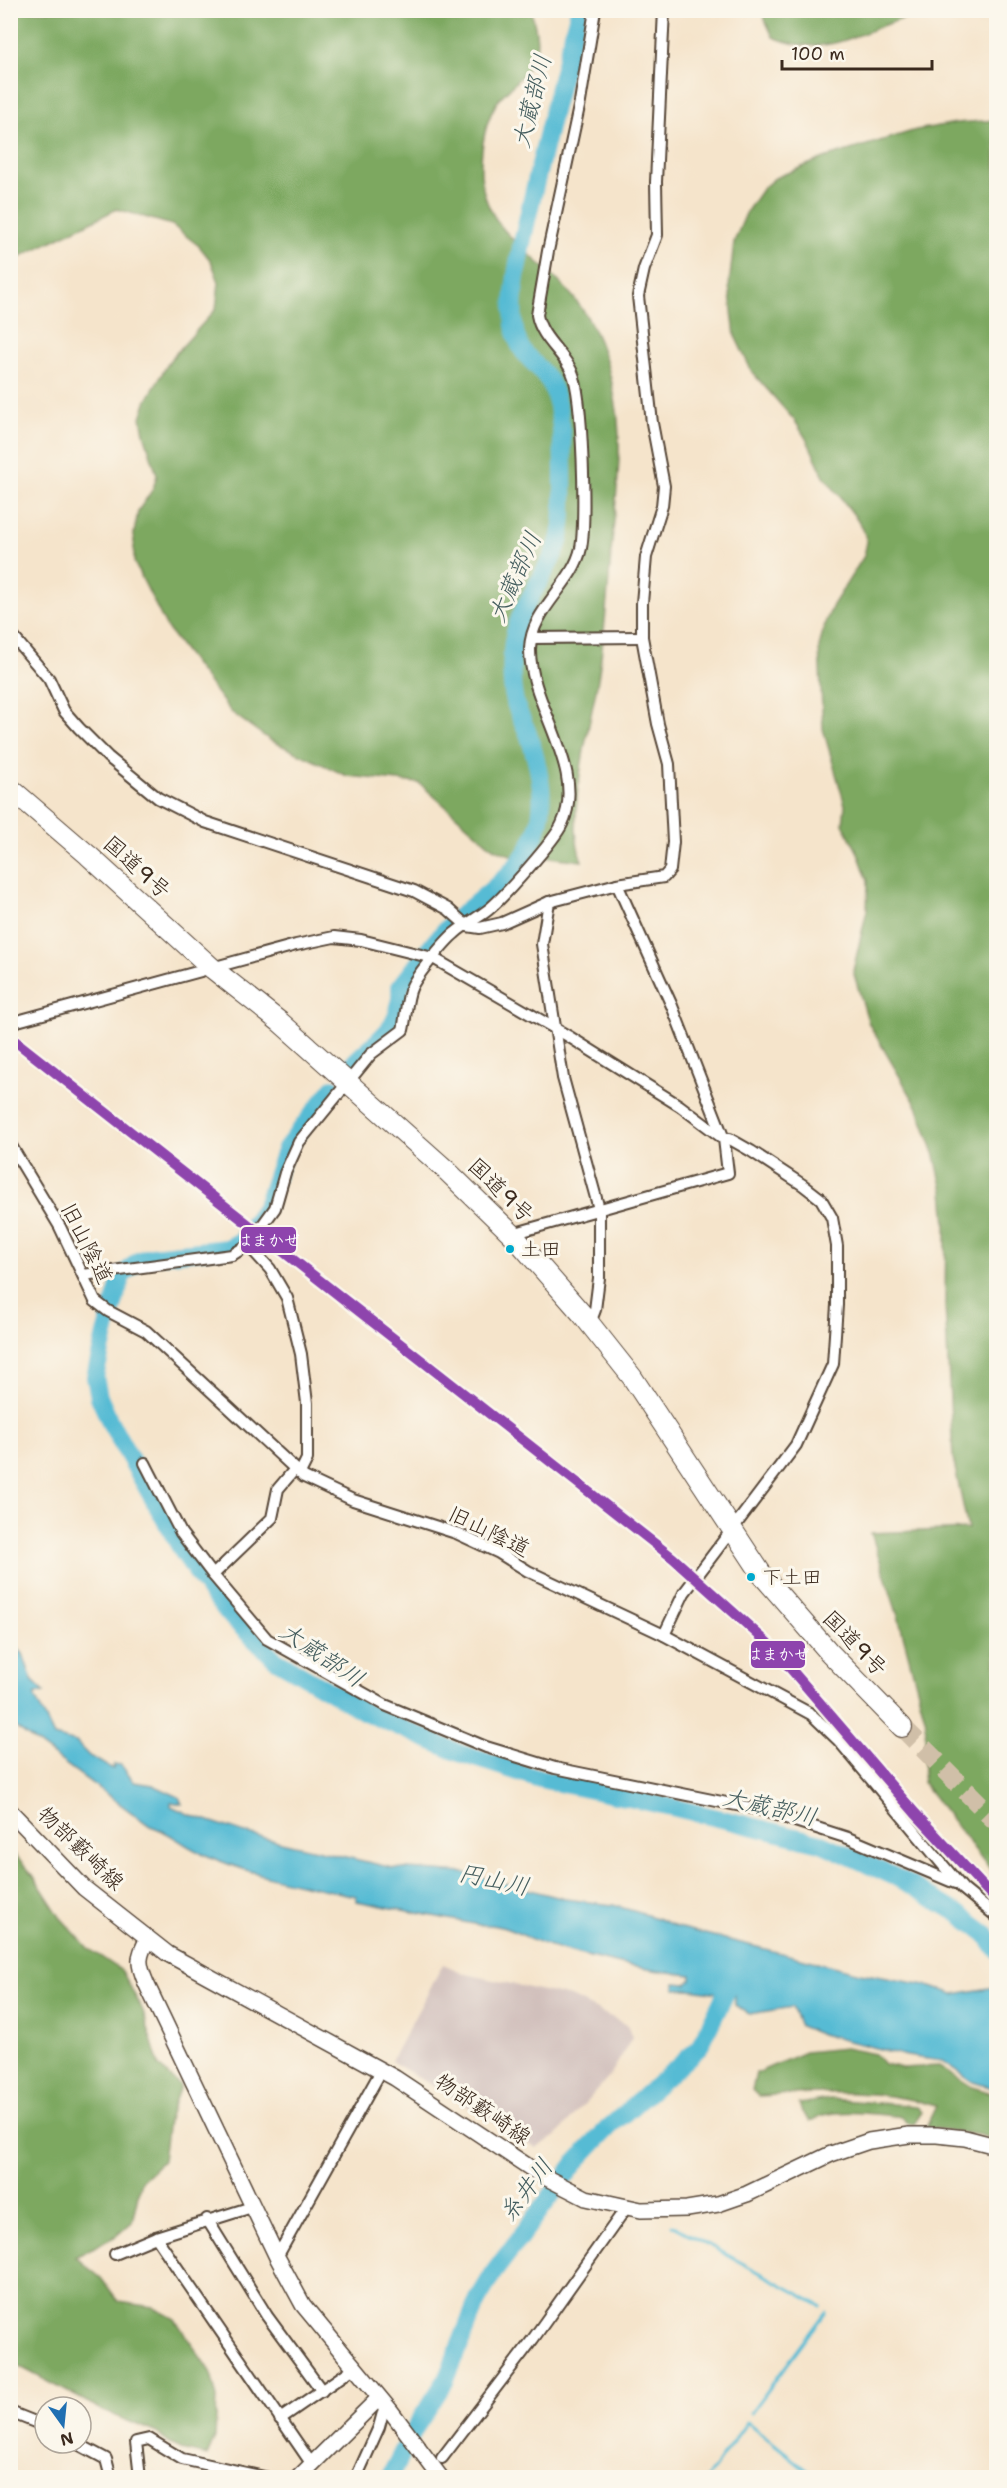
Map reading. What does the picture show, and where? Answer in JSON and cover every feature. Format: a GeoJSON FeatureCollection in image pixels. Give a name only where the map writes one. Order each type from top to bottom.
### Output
{"type":"FeatureCollection","features":[{"type":"Feature","properties":{"kind":"highway","name":"国道9号"},"geometry":{"type":"LineString","coordinates":[[10,788],[88,855],[213,969],[280,1022],[445,1169],[512,1234],[590,1323],[632,1377],[764,1576],[829,1652],[902,1727]]}},
{"type":"Feature","properties":{"kind":"main road","name":"物部藪崎線"},"geometry":{"type":"LineString","coordinates":[[10,1811],[84,1888],[148,1939],[187,1965],[395,2078],[541,2175],[578,2195],[623,2207],[672,2211],[718,2204],[747,2194],[831,2154],[882,2139],[938,2135],[965,2138],[996,2146]]}},
{"type":"Feature","properties":{"kind":"main road"},"geometry":{"type":"LineString","coordinates":[[148,1939],[140,1952],[139,1966],[146,1983],[252,2207],[303,2305],[385,2404],[441,2478]]}},
{"type":"Feature","properties":{"kind":"main road"},"geometry":{"type":"LineString","coordinates":[[298,2478],[311,2463],[385,2404]]}},
{"type":"Feature","properties":{"kind":"street"},"geometry":{"type":"LineString","coordinates":[[83,1275],[232,1255],[248,1245],[275,1208],[285,1173],[298,1142],[371,1054],[403,1030],[412,986],[454,933],[491,908],[562,824],[567,803],[568,782],[562,757],[531,670],[532,638],[540,616],[576,561],[581,549],[584,520],[578,396],[574,375],[546,336],[538,323],[537,315],[548,250],[580,102],[595,10]]}},
{"type":"Feature","properties":{"kind":"street"},"geometry":{"type":"LineString","coordinates":[[10,633],[49,679],[64,711],[79,728],[108,757],[159,798],[205,822],[414,891],[448,909],[466,926],[480,928],[501,923],[549,902],[617,884],[664,877],[670,870],[674,842],[669,764],[657,724],[642,637],[644,574],[662,506],[664,486],[652,423],[638,296],[644,268],[657,235],[656,182],[664,10]]}},
{"type":"Feature","properties":{"kind":"street"},"geometry":{"type":"LineString","coordinates":[[532,638],[642,637]]}},
{"type":"Feature","properties":{"kind":"street"},"geometry":{"type":"LineString","coordinates":[[512,1234],[728,1173],[724,1138],[672,1006],[617,884]]}},
{"type":"Feature","properties":{"kind":"street"},"geometry":{"type":"LineString","coordinates":[[549,902],[542,944],[563,1078],[599,1209],[599,1278],[595,1310],[590,1323]]}},
{"type":"Feature","properties":{"kind":"street"},"geometry":{"type":"LineString","coordinates":[[10,1023],[296,945],[334,937],[361,940],[433,958],[556,1029],[680,1106],[724,1138],[751,1151],[821,1198],[832,1218],[837,1246],[837,1305],[833,1364],[796,1445],[684,1593],[664,1635]]}},
{"type":"Feature","properties":{"kind":"street","name":"旧山陰道"},"geometry":{"type":"LineString","coordinates":[[10,1144],[60,1227],[95,1301],[112,1314],[146,1331],[298,1471],[353,1500],[456,1533],[499,1553],[528,1571],[664,1635],[811,1714],[839,1741],[958,1884],[996,1916]]}},
{"type":"Feature","properties":{"kind":"street"},"geometry":{"type":"LineString","coordinates":[[213,1575],[272,1518],[278,1489],[298,1471],[307,1459],[307,1403],[301,1354],[287,1299],[270,1269],[248,1245]]}},
{"type":"Feature","properties":{"kind":"street"},"geometry":{"type":"LineString","coordinates":[[145,1463],[181,1533],[267,1639],[385,1705],[486,1747],[555,1768],[761,1810],[848,1838],[958,1884]]}},
{"type":"Feature","properties":{"kind":"street"},"geometry":{"type":"LineString","coordinates":[[277,2257],[381,2071]]}},
{"type":"Feature","properties":{"kind":"street"},"geometry":{"type":"LineString","coordinates":[[115,2254],[207,2219],[252,2207]]}},
{"type":"Feature","properties":{"kind":"street"},"geometry":{"type":"LineString","coordinates":[[442,2458],[533,2339],[623,2207]]}},
{"type":"Feature","properties":{"kind":"street"},"geometry":{"type":"LineString","coordinates":[[207,2219],[267,2316],[322,2391]]}},
{"type":"Feature","properties":{"kind":"street"},"geometry":{"type":"LineString","coordinates":[[156,2237],[311,2463]]}},
{"type":"Feature","properties":{"kind":"street"},"geometry":{"type":"LineString","coordinates":[[280,2419],[354,2368]]}},
{"type":"Feature","properties":{"kind":"street"},"geometry":{"type":"LineString","coordinates":[[356,2478],[379,2427],[385,2404]]}},
{"type":"Feature","properties":{"kind":"street"},"geometry":{"type":"LineString","coordinates":[[10,2412],[33,2421]]}},
{"type":"Feature","properties":{"kind":"street"},"geometry":{"type":"LineString","coordinates":[[140,2478],[136,2442],[149,2439],[182,2459],[269,2478]]}},
{"type":"Feature","properties":{"kind":"street"},"geometry":{"type":"LineString","coordinates":[[93,2452],[106,2459],[111,2478]]}},
{"type":"Feature","properties":{"kind":"shaded area"},"geometry":{"type":"Polygon","coordinates":[[[443,1964],[466,1974],[571,1997],[627,2025],[632,2038],[611,2074],[557,2135],[537,2148],[391,2061],[443,1964]]]}},
{"type":"Feature","properties":{"kind":"green space"},"geometry":{"type":"Polygon","coordinates":[[[761,10],[926,11],[854,37],[816,46],[788,42],[773,37],[761,10]]]}},
{"type":"Feature","properties":{"kind":"green space"},"geometry":{"type":"Polygon","coordinates":[[[10,11],[531,11],[536,34],[536,51],[529,67],[500,99],[490,115],[482,147],[483,187],[489,207],[499,224],[559,282],[582,309],[601,346],[618,417],[617,488],[603,645],[577,797],[577,843],[582,861],[534,855],[513,856],[493,848],[419,783],[347,776],[270,740],[231,712],[167,628],[134,562],[134,533],[138,511],[153,489],[157,475],[141,417],[147,400],[170,360],[216,309],[219,282],[211,261],[199,246],[172,225],[117,209],[11,261],[10,11]]]}},
{"type":"Feature","properties":{"kind":"green space"},"geometry":{"type":"Polygon","coordinates":[[[996,120],[996,1877],[923,1783],[926,1722],[898,1616],[871,1533],[968,1529],[953,1458],[945,1304],[946,1225],[943,1191],[935,1156],[917,1106],[869,1024],[853,971],[867,910],[868,881],[858,853],[843,824],[845,805],[823,729],[819,647],[825,623],[833,605],[864,556],[867,542],[863,529],[824,476],[795,421],[752,372],[735,336],[729,286],[734,242],[747,211],[763,188],[775,178],[824,158],[916,130],[956,123],[996,120]]]}},
{"type":"Feature","properties":{"kind":"green space"},"geometry":{"type":"Polygon","coordinates":[[[11,1850],[33,1875],[60,1917],[88,1948],[122,1971],[143,2011],[159,2066],[180,2086],[168,2120],[163,2161],[141,2181],[132,2222],[116,2236],[75,2257],[101,2278],[119,2302],[153,2307],[175,2319],[211,2373],[217,2398],[215,2437],[207,2456],[185,2451],[169,2443],[157,2433],[93,2405],[93,2395],[74,2395],[11,2362],[11,1850]]]}},
{"type":"Feature","properties":{"kind":"green space"},"geometry":{"type":"Polygon","coordinates":[[[845,2048],[875,2054],[884,2064],[902,2068],[939,2066],[972,2087],[996,2094],[996,2140],[980,2135],[926,2127],[936,2106],[914,2100],[848,2093],[758,2096],[752,2090],[756,2073],[805,2052],[845,2048]]]}},
{"type":"Feature","properties":{"kind":"green space"},"geometry":{"type":"Polygon","coordinates":[[[829,2099],[916,2106],[922,2112],[914,2124],[908,2123],[902,2117],[869,2113],[830,2114],[810,2121],[802,2112],[799,2104],[829,2099]]]}},
{"type":"Feature","properties":{"kind":"water"},"geometry":{"type":"Polygon","coordinates":[[[11,1641],[23,1654],[32,1680],[44,1692],[34,1695],[54,1736],[76,1742],[89,1756],[113,1769],[114,1764],[121,1765],[134,1782],[153,1785],[179,1797],[182,1804],[171,1802],[171,1806],[188,1814],[251,1835],[393,1868],[464,1873],[565,1899],[613,1905],[657,1918],[677,1927],[860,1973],[931,1986],[954,1994],[996,1987],[996,2089],[973,2082],[942,2061],[907,2056],[817,2033],[800,2026],[792,2007],[749,2014],[735,2005],[735,1995],[675,1989],[675,1983],[687,1984],[691,1980],[691,1975],[585,1956],[541,1943],[497,1926],[479,1925],[357,1901],[356,1896],[256,1873],[199,1852],[150,1826],[11,1724],[11,1641]]]}},
{"type":"Feature","properties":{"kind":"waterway","name":"大蔵部川"},"geometry":{"type":"LineString","coordinates":[[347,1070],[391,1026],[400,1003],[400,987],[431,946],[451,924],[496,886],[526,853],[541,815],[541,788],[537,762],[515,702],[512,654],[522,613],[549,564],[561,534],[562,442],[555,395],[545,375],[519,345],[513,311],[518,264],[531,203],[579,10]]}},
{"type":"Feature","properties":{"kind":"waterway","name":"大蔵部川"},"geometry":{"type":"LineString","coordinates":[[333,1088],[286,1148],[266,1206],[241,1240],[227,1248],[152,1256],[138,1261],[122,1276],[105,1334],[95,1377],[99,1397],[111,1424],[184,1554],[210,1592],[233,1619],[275,1659],[365,1712],[459,1753],[540,1779],[676,1808],[821,1843],[902,1880],[959,1914],[986,1934],[996,1949]]}},
{"type":"Feature","properties":{"kind":"waterway","name":"糸井川"},"geometry":{"type":"LineString","coordinates":[[389,2478],[415,2428],[446,2380],[478,2299],[494,2272],[577,2161],[608,2128],[699,2048],[736,1972]]}},
{"type":"Feature","properties":{"kind":"waterway"},"geometry":{"type":"LineString","coordinates":[[672,2225],[821,2306]]}},
{"type":"Feature","properties":{"kind":"waterway"},"geometry":{"type":"LineString","coordinates":[[751,2413],[826,2312]]}},
{"type":"Feature","properties":{"kind":"waterway"},"geometry":{"type":"LineString","coordinates":[[707,2478],[747,2422],[817,2478]]}},
{"type":"Feature","properties":{"kind":"tunnel"},"geometry":{"type":"LineString","coordinates":[[902,1727],[996,1821]]}},
{"type":"Feature","properties":{"kind":"transit line","name":"はまかぜ"},"geometry":{"type":"LineString","coordinates":[[10,1037],[673,1558],[771,1646],[915,1813],[996,1900]]}},
{"type":"Feature","properties":{"kind":"place","name":"土田"},"geometry":{"type":"Point","coordinates":[510,1249]}},
{"type":"Feature","properties":{"kind":"place","name":"下土田"},"geometry":{"type":"Point","coordinates":[751,1577]}},
{"type":"Feature","properties":{"kind":"water label","name":"円山川"},"geometry":{"type":"Point","coordinates":[494,1880]}}]}
